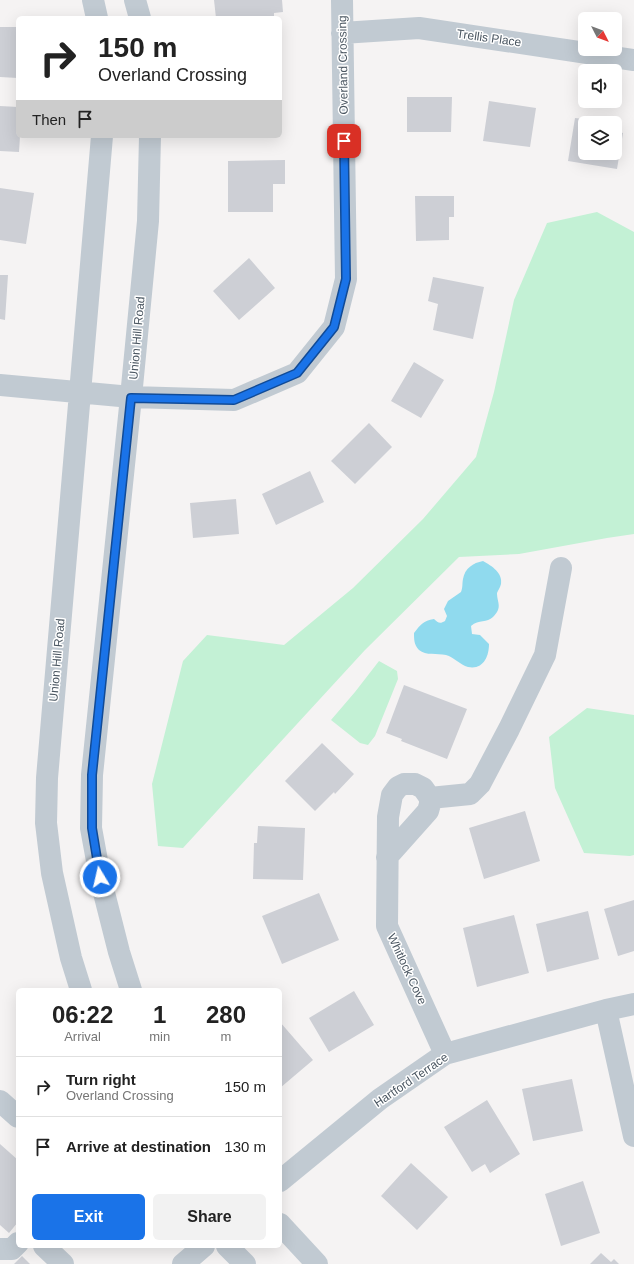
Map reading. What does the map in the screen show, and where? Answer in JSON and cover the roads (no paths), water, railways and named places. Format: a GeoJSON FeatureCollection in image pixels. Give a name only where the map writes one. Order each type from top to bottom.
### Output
{"type":"FeatureCollection","features":[{"type":"Feature","properties":{"kind":"street"},"geometry":{"type":"LineString","coordinates":[[93,0],[97,16]]}},
{"type":"Feature","properties":{"kind":"street"},"geometry":{"type":"LineString","coordinates":[[135,0],[139,16]]}},
{"type":"Feature","properties":{"kind":"street","name":"Overland Crossing"},"geometry":{"type":"LineString","coordinates":[[0,385],[131,398],[234,400],[297,373],[334,327],[346,279],[342,0]]}},
{"type":"Feature","properties":{"kind":"street","name":"Trellis Place"},"geometry":{"type":"LineString","coordinates":[[342,33],[419,28],[634,60]]}},
{"type":"Feature","properties":{"kind":"street","name":"Union Hill Road"},"geometry":{"type":"LineString","coordinates":[[80,988],[71,958],[52,873],[46,823],[47,778],[102,138]]}},
{"type":"Feature","properties":{"kind":"street","name":"Union Hill Road"},"geometry":{"type":"LineString","coordinates":[[130,988],[119,952],[100,877],[92,828],[92,775],[148,221],[150,138]]}},
{"type":"Feature","properties":{"kind":"street"},"geometry":{"type":"LineString","coordinates":[[387,857],[428,811],[430,798],[470,794],[480,784],[509,730],[545,655],[560,568]]}},
{"type":"Feature","properties":{"kind":"street","name":"Whitlock Cove"},"geometry":{"type":"LineString","coordinates":[[430,798],[423,788],[415,784],[404,784],[398,787],[392,795],[388,817],[387,926],[445,1054]]}},
{"type":"Feature","properties":{"kind":"street","name":"Hartford Terrace"},"geometry":{"type":"LineString","coordinates":[[282,1180],[380,1099],[445,1054],[606,1010],[634,1004]]}},
{"type":"Feature","properties":{"kind":"street"},"geometry":{"type":"LineString","coordinates":[[606,1010],[634,1136]]}},
{"type":"Feature","properties":{"kind":"street"},"geometry":{"type":"LineString","coordinates":[[0,1101],[16,1115]]}},
{"type":"Feature","properties":{"kind":"street"},"geometry":{"type":"LineString","coordinates":[[282,1226],[317,1264]]}},
{"type":"Feature","properties":{"kind":"street"},"geometry":{"type":"LineString","coordinates":[[0,1249],[12,1249],[16,1245]]}},
{"type":"Feature","properties":{"kind":"street"},"geometry":{"type":"LineString","coordinates":[[46,1248],[63,1264]]}},
{"type":"Feature","properties":{"kind":"street"},"geometry":{"type":"LineString","coordinates":[[183,1264],[202,1248]]}},
{"type":"Feature","properties":{"kind":"street"},"geometry":{"type":"LineString","coordinates":[[229,1248],[245,1264]]}},
{"type":"Feature","properties":{"kind":"water"},"geometry":{"type":"Polygon","coordinates":[[[483,561],[499,573],[501,580],[501,585],[497,593],[499,608],[496,614],[491,619],[477,622],[471,626],[472,634],[480,635],[489,644],[488,654],[484,662],[478,666],[468,667],[462,665],[449,656],[443,654],[425,653],[419,650],[415,644],[414,633],[427,621],[434,619],[439,623],[442,623],[445,621],[447,616],[444,609],[448,601],[461,592],[464,575],[473,565],[483,561]]]}}]}
